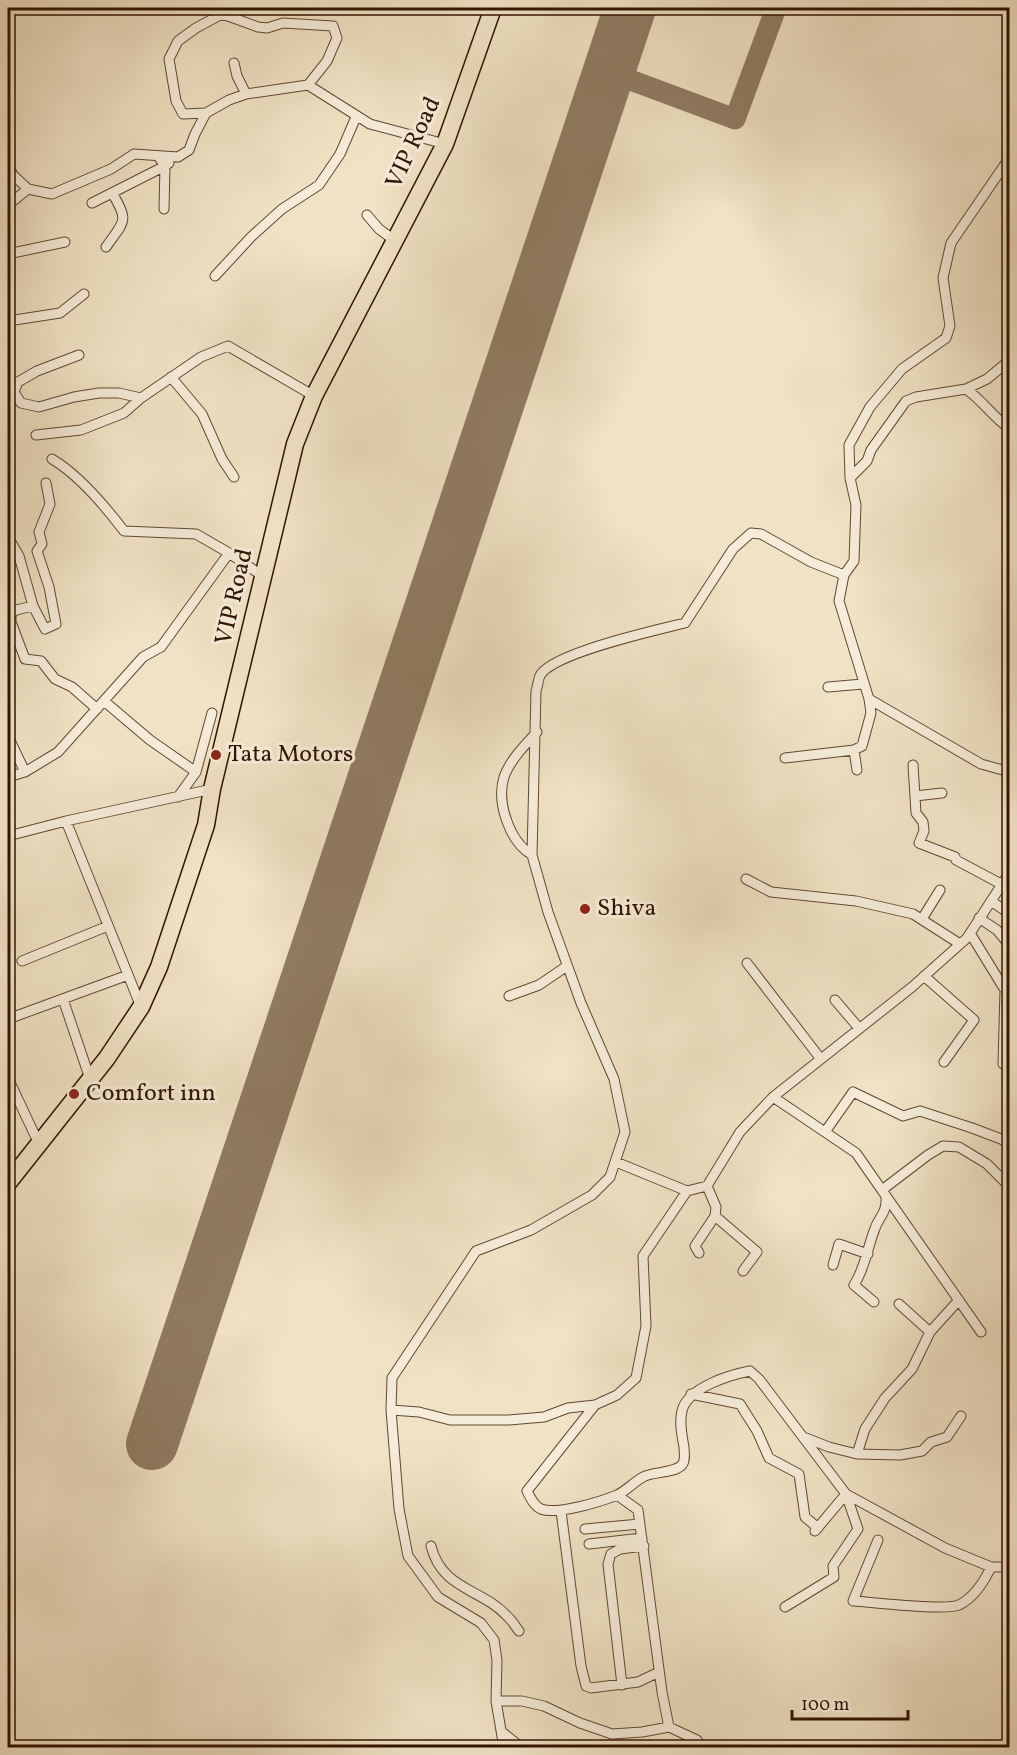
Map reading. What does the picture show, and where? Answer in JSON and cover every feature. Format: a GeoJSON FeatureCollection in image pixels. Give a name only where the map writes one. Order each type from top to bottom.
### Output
{"type":"FeatureCollection","features":[{"type":"Feature","properties":{"kind":"highway","name":"VIP Road"},"geometry":{"type":"LineString","coordinates":[[8,1184],[90,1079],[141,1007],[159,968],[206,825],[295,444],[314,396],[444,144],[493,8]]}},
{"type":"Feature","properties":{"kind":"street"},"geometry":{"type":"LineString","coordinates":[[308,85],[327,61],[337,38],[333,26],[283,22],[267,28],[220,15],[196,27],[178,41],[169,58],[176,101],[183,114],[206,113],[229,100],[246,94],[308,85],[370,124],[444,144]]}},
{"type":"Feature","properties":{"kind":"street"},"geometry":{"type":"LineString","coordinates":[[234,63],[237,76],[246,94]]}},
{"type":"Feature","properties":{"kind":"street"},"geometry":{"type":"LineString","coordinates":[[92,203],[165,166],[189,150],[206,113]]}},
{"type":"Feature","properties":{"kind":"street"},"geometry":{"type":"LineString","coordinates":[[215,276],[251,237],[282,209],[319,184],[340,154],[356,117]]}},
{"type":"Feature","properties":{"kind":"street"},"geometry":{"type":"LineString","coordinates":[[8,165],[13,176],[28,189],[52,194],[111,169],[134,154],[178,157]]}},
{"type":"Feature","properties":{"kind":"street"},"geometry":{"type":"LineString","coordinates":[[158,156],[165,166],[164,209]]}},
{"type":"Feature","properties":{"kind":"street"},"geometry":{"type":"LineString","coordinates":[[785,758],[854,750],[862,746],[871,713],[869,699],[839,601],[844,575],[854,561],[856,505],[850,478],[849,445],[870,407],[902,369],[946,338],[950,326],[943,278],[951,243],[1010,157]]}},
{"type":"Feature","properties":{"kind":"street"},"geometry":{"type":"LineString","coordinates":[[8,205],[28,189]]}},
{"type":"Feature","properties":{"kind":"street"},"geometry":{"type":"LineString","coordinates":[[106,247],[123,223],[124,212],[112,193]]}},
{"type":"Feature","properties":{"kind":"street"},"geometry":{"type":"LineString","coordinates":[[367,215],[379,229],[394,240]]}},
{"type":"Feature","properties":{"kind":"street"},"geometry":{"type":"LineString","coordinates":[[8,254],[65,242]]}},
{"type":"Feature","properties":{"kind":"street"},"geometry":{"type":"LineString","coordinates":[[8,321],[60,313],[84,294]]}},
{"type":"Feature","properties":{"kind":"street"},"geometry":{"type":"LineString","coordinates":[[36,435],[81,429],[124,413],[141,398],[201,357],[228,346],[314,396]]}},
{"type":"Feature","properties":{"kind":"street"},"geometry":{"type":"LineString","coordinates":[[79,356],[37,371],[18,382],[14,392],[21,403],[39,407],[99,393],[119,393],[141,398]]}},
{"type":"Feature","properties":{"kind":"street"},"geometry":{"type":"LineString","coordinates":[[850,478],[867,462],[871,450],[906,401],[966,388],[987,379],[1010,360]]}},
{"type":"Feature","properties":{"kind":"street"},"geometry":{"type":"LineString","coordinates":[[171,377],[202,414],[222,459],[234,477]]}},
{"type":"Feature","properties":{"kind":"street"},"geometry":{"type":"LineString","coordinates":[[966,388],[978,397],[994,418],[1010,429]]}},
{"type":"Feature","properties":{"kind":"street"},"geometry":{"type":"LineString","coordinates":[[52,459],[66,468],[124,531],[196,534],[264,577]]}},
{"type":"Feature","properties":{"kind":"street"},"geometry":{"type":"LineString","coordinates":[[8,537],[19,556],[33,606],[45,629],[56,624],[49,587],[37,551],[42,544],[39,532],[50,504],[46,483]]}},
{"type":"Feature","properties":{"kind":"street"},"geometry":{"type":"LineString","coordinates":[[504,1748],[496,1701],[498,1660],[494,1640],[481,1623],[438,1597],[408,1556],[399,1509],[391,1410],[392,1378],[476,1251],[531,1230],[592,1195],[610,1177],[625,1132],[614,1079],[567,966],[548,912],[532,855],[537,732],[536,692],[541,674],[558,661],[600,646],[685,622],[733,549],[751,533],[761,534],[811,562],[844,575]]}},
{"type":"Feature","properties":{"kind":"street"},"geometry":{"type":"LineString","coordinates":[[8,777],[24,772],[58,752],[143,657],[161,647],[229,553]]}},
{"type":"Feature","properties":{"kind":"street"},"geometry":{"type":"LineString","coordinates":[[33,606],[16,610],[9,617],[25,659],[41,662],[55,679],[72,687],[97,709]]}},
{"type":"Feature","properties":{"kind":"street"},"geometry":{"type":"LineString","coordinates":[[828,687],[863,684]]}},
{"type":"Feature","properties":{"kind":"street"},"geometry":{"type":"LineString","coordinates":[[869,699],[981,765],[1010,772]]}},
{"type":"Feature","properties":{"kind":"street"},"geometry":{"type":"LineString","coordinates":[[104,701],[150,740],[196,772]]}},
{"type":"Feature","properties":{"kind":"street"},"geometry":{"type":"LineString","coordinates":[[178,797],[196,772],[212,713]]}},
{"type":"Feature","properties":{"kind":"street"},"geometry":{"type":"LineString","coordinates":[[532,855],[522,849],[509,829],[503,802],[504,777],[519,752],[537,732]]}},
{"type":"Feature","properties":{"kind":"street"},"geometry":{"type":"LineString","coordinates":[[8,736],[24,772]]}},
{"type":"Feature","properties":{"kind":"street"},"geometry":{"type":"LineString","coordinates":[[854,750],[856,770]]}},
{"type":"Feature","properties":{"kind":"street"},"geometry":{"type":"LineString","coordinates":[[913,765],[916,813],[923,822],[924,831],[919,843],[955,857],[956,860],[1001,884]]}},
{"type":"Feature","properties":{"kind":"street"},"geometry":{"type":"LineString","coordinates":[[8,836],[213,789]]}},
{"type":"Feature","properties":{"kind":"street"},"geometry":{"type":"LineString","coordinates":[[915,796],[942,793]]}},
{"type":"Feature","properties":{"kind":"street"},"geometry":{"type":"LineString","coordinates":[[66,821],[141,1007]]}},
{"type":"Feature","properties":{"kind":"street"},"geometry":{"type":"LineString","coordinates":[[616,1162],[687,1191],[707,1186],[740,1132],[773,1097],[924,976],[960,944],[970,933],[1010,872]]}},
{"type":"Feature","properties":{"kind":"street"},"geometry":{"type":"LineString","coordinates":[[746,879],[771,892],[856,901],[913,914],[960,944]]}},
{"type":"Feature","properties":{"kind":"street"},"geometry":{"type":"LineString","coordinates":[[922,919],[940,890]]}},
{"type":"Feature","properties":{"kind":"street"},"geometry":{"type":"LineString","coordinates":[[991,900],[1010,914]]}},
{"type":"Feature","properties":{"kind":"street"},"geometry":{"type":"LineString","coordinates":[[980,918],[997,930],[1010,946]]}},
{"type":"Feature","properties":{"kind":"street"},"geometry":{"type":"LineString","coordinates":[[22,961],[108,926]]}},
{"type":"Feature","properties":{"kind":"street"},"geometry":{"type":"LineString","coordinates":[[970,933],[1005,990],[1003,1064]]}},
{"type":"Feature","properties":{"kind":"street"},"geometry":{"type":"LineString","coordinates":[[747,963],[820,1058]]}},
{"type":"Feature","properties":{"kind":"street"},"geometry":{"type":"LineString","coordinates":[[509,996],[539,985],[567,966]]}},
{"type":"Feature","properties":{"kind":"street"},"geometry":{"type":"LineString","coordinates":[[8,1019],[128,975]]}},
{"type":"Feature","properties":{"kind":"street"},"geometry":{"type":"LineString","coordinates":[[924,976],[974,1020],[944,1062]]}},
{"type":"Feature","properties":{"kind":"street"},"geometry":{"type":"LineString","coordinates":[[63,999],[90,1079]]}},
{"type":"Feature","properties":{"kind":"street"},"geometry":{"type":"LineString","coordinates":[[835,1000],[858,1027]]}},
{"type":"Feature","properties":{"kind":"street"},"geometry":{"type":"LineString","coordinates":[[8,1078],[39,1144]]}},
{"type":"Feature","properties":{"kind":"street"},"geometry":{"type":"LineString","coordinates":[[825,1132],[853,1092],[903,1116],[920,1111],[972,1128],[1001,1139],[1010,1145]]}},
{"type":"Feature","properties":{"kind":"street"},"geometry":{"type":"LineString","coordinates":[[773,1097],[856,1153],[981,1332]]}},
{"type":"Feature","properties":{"kind":"street"},"geometry":{"type":"LineString","coordinates":[[884,1193],[928,1155],[943,1146],[959,1147],[987,1164],[1010,1187]]}},
{"type":"Feature","properties":{"kind":"street"},"geometry":{"type":"LineString","coordinates":[[699,1253],[695,1246],[714,1216],[716,1207],[707,1186]]}},
{"type":"Feature","properties":{"kind":"street"},"geometry":{"type":"LineString","coordinates":[[391,1410],[419,1412],[450,1420],[509,1420],[544,1417],[568,1408],[595,1405],[617,1395],[636,1378],[646,1326],[643,1256],[687,1191]]}},
{"type":"Feature","properties":{"kind":"street"},"geometry":{"type":"LineString","coordinates":[[874,1302],[854,1286],[863,1271],[874,1230],[886,1209],[884,1193]]}},
{"type":"Feature","properties":{"kind":"street"},"geometry":{"type":"LineString","coordinates":[[714,1216],[757,1252],[743,1271]]}},
{"type":"Feature","properties":{"kind":"street"},"geometry":{"type":"LineString","coordinates":[[833,1265],[839,1244],[868,1254]]}},
{"type":"Feature","properties":{"kind":"street"},"geometry":{"type":"LineString","coordinates":[[857,1454],[865,1429],[885,1398],[912,1369],[930,1332],[959,1300]]}},
{"type":"Feature","properties":{"kind":"street"},"geometry":{"type":"LineString","coordinates":[[899,1304],[930,1332]]}},
{"type":"Feature","properties":{"kind":"street"},"geometry":{"type":"LineString","coordinates":[[595,1405],[527,1491],[540,1509],[561,1512],[617,1495],[643,1477],[673,1470],[681,1465],[685,1458],[682,1409],[691,1394],[734,1374],[750,1371],[759,1379],[846,1494],[858,1529],[832,1566],[834,1577],[785,1607]]}},
{"type":"Feature","properties":{"kind":"street"},"geometry":{"type":"LineString","coordinates":[[691,1394],[740,1404],[757,1431],[769,1458],[798,1474],[805,1517],[816,1529],[846,1494]]}},
{"type":"Feature","properties":{"kind":"street"},"geometry":{"type":"LineString","coordinates":[[799,1432],[808,1440],[857,1454],[900,1455],[922,1451],[931,1442],[947,1437],[961,1416]]}},
{"type":"Feature","properties":{"kind":"street"},"geometry":{"type":"LineString","coordinates":[[846,1494],[945,1548],[991,1567],[1010,1566]]}},
{"type":"Feature","properties":{"kind":"street"},"geometry":{"type":"LineString","coordinates":[[617,1495],[638,1510],[659,1672],[669,1727]]}},
{"type":"Feature","properties":{"kind":"street"},"geometry":{"type":"LineString","coordinates":[[561,1512],[581,1666],[586,1686],[591,1688],[638,1682],[659,1672]]}},
{"type":"Feature","properties":{"kind":"street"},"geometry":{"type":"LineString","coordinates":[[585,1529],[640,1524]]}},
{"type":"Feature","properties":{"kind":"street"},"geometry":{"type":"LineString","coordinates":[[878,1540],[853,1601],[950,1608],[970,1598],[982,1585],[991,1567]]}},
{"type":"Feature","properties":{"kind":"street"},"geometry":{"type":"LineString","coordinates":[[622,1685],[608,1564],[611,1554],[643,1542]]}},
{"type":"Feature","properties":{"kind":"street"},"geometry":{"type":"LineString","coordinates":[[589,1544],[643,1542]]}},
{"type":"Feature","properties":{"kind":"street"},"geometry":{"type":"LineString","coordinates":[[431,1546],[433,1556],[444,1574],[507,1615],[519,1630]]}},
{"type":"Feature","properties":{"kind":"street"},"geometry":{"type":"LineString","coordinates":[[415,1566],[433,1556]]}},
{"type":"Feature","properties":{"kind":"street"},"geometry":{"type":"LineString","coordinates":[[496,1701],[522,1701],[544,1706],[580,1723],[612,1734],[669,1727],[697,1740],[702,1748]]}},
{"type":"Feature","properties":{"kind":"street"},"geometry":{"type":"LineString","coordinates":[[502,1732],[522,1748]]}},
{"type":"Feature","properties":{"kind":"taxiway"},"geometry":{"type":"LineString","coordinates":[[609,72],[735,119],[776,8]]}},
{"type":"Feature","properties":{"kind":"runway"},"geometry":{"type":"LineString","coordinates":[[152,1444],[630,8]]}},
{"type":"Feature","properties":{"kind":"place","name":"Tata Motors"},"geometry":{"type":"Point","coordinates":[216,755]}},
{"type":"Feature","properties":{"kind":"place","name":"Shiva"},"geometry":{"type":"Point","coordinates":[585,909]}},
{"type":"Feature","properties":{"kind":"place","name":"Comfort inn"},"geometry":{"type":"Point","coordinates":[74,1094]}}]}
